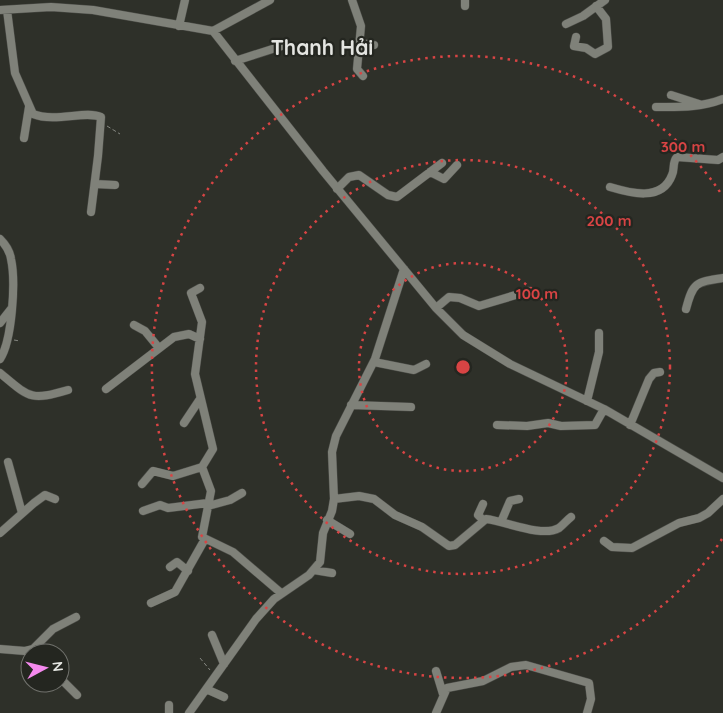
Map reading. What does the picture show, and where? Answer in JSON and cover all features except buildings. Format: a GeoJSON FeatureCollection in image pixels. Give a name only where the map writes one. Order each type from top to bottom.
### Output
{"type":"FeatureCollection","features":[{"type":"Feature","properties":{"kind":"street"},"geometry":{"type":"LineString","coordinates":[[179,26],[185,0]]}},
{"type":"Feature","properties":{"kind":"street"},"geometry":{"type":"LineString","coordinates":[[91,212],[102,120],[98,115],[92,114],[62,118],[33,114],[15,73],[3,10],[72,4],[213,31],[257,4],[270,0]]}},
{"type":"Feature","properties":{"kind":"street"},"geometry":{"type":"LineString","coordinates":[[352,0],[361,26],[357,69],[363,76]]}},
{"type":"Feature","properties":{"kind":"street"},"geometry":{"type":"LineString","coordinates":[[566,24],[599,2],[606,20],[608,46],[595,54],[586,48],[574,46],[576,37]]}},
{"type":"Feature","properties":{"kind":"street"},"geometry":{"type":"LineString","coordinates":[[213,31],[337,188],[436,308],[463,334],[479,346],[510,364],[604,409],[723,478]]}},
{"type":"Feature","properties":{"kind":"street"},"geometry":{"type":"LineString","coordinates":[[360,43],[374,45]]}},
{"type":"Feature","properties":{"kind":"street"},"geometry":{"type":"LineString","coordinates":[[235,61],[285,45]]}},
{"type":"Feature","properties":{"kind":"street"},"geometry":{"type":"LineString","coordinates":[[670,95],[706,105]]}},
{"type":"Feature","properties":{"kind":"street"},"geometry":{"type":"LineString","coordinates":[[656,107],[689,108],[706,105],[723,98]]}},
{"type":"Feature","properties":{"kind":"street"},"geometry":{"type":"LineString","coordinates":[[24,138],[29,107]]}},
{"type":"Feature","properties":{"kind":"street"},"geometry":{"type":"LineString","coordinates":[[610,187],[638,194],[650,193],[667,184],[672,176],[674,160],[677,157],[718,160],[723,157]]}},
{"type":"Feature","properties":{"kind":"street"},"geometry":{"type":"LineString","coordinates":[[337,188],[349,177],[359,175],[388,195],[398,197],[442,163]]}},
{"type":"Feature","properties":{"kind":"street"},"geometry":{"type":"LineString","coordinates":[[430,172],[444,179],[457,165]]}},
{"type":"Feature","properties":{"kind":"street"},"geometry":{"type":"LineString","coordinates":[[95,184],[115,186]]}},
{"type":"Feature","properties":{"kind":"street"},"geometry":{"type":"LineString","coordinates":[[0,239],[11,259],[11,309],[8,338],[0,359]]}},
{"type":"Feature","properties":{"kind":"street"},"geometry":{"type":"LineString","coordinates":[[189,713],[256,620],[281,592],[314,570],[320,562],[327,520],[334,499],[332,452],[336,436],[374,362],[404,269]]}},
{"type":"Feature","properties":{"kind":"street"},"geometry":{"type":"LineString","coordinates":[[686,309],[695,285],[700,282],[723,278]]}},
{"type":"Feature","properties":{"kind":"street"},"geometry":{"type":"LineString","coordinates":[[142,484],[153,472],[173,476],[202,467],[213,449],[195,374],[202,322],[191,293],[200,288]]}},
{"type":"Feature","properties":{"kind":"street"},"geometry":{"type":"LineString","coordinates":[[436,308],[448,297],[460,298],[479,306],[529,291]]}},
{"type":"Feature","properties":{"kind":"street"},"geometry":{"type":"LineString","coordinates":[[0,323],[11,309]]}},
{"type":"Feature","properties":{"kind":"street"},"geometry":{"type":"LineString","coordinates":[[134,326],[145,331],[159,348]]}},
{"type":"Feature","properties":{"kind":"street"},"geometry":{"type":"LineString","coordinates":[[587,401],[599,352],[599,333]]}},
{"type":"Feature","properties":{"kind":"street"},"geometry":{"type":"LineString","coordinates":[[106,389],[159,348],[181,334],[189,334],[200,339]]}},
{"type":"Feature","properties":{"kind":"street"},"geometry":{"type":"LineString","coordinates":[[374,362],[414,370],[426,364]]}},
{"type":"Feature","properties":{"kind":"street"},"geometry":{"type":"LineString","coordinates":[[630,425],[649,379],[654,373],[660,372]]}},
{"type":"Feature","properties":{"kind":"street"},"geometry":{"type":"LineString","coordinates":[[0,373],[21,390],[36,398],[68,390]]}},
{"type":"Feature","properties":{"kind":"street"},"geometry":{"type":"LineString","coordinates":[[184,423],[200,399]]}},
{"type":"Feature","properties":{"kind":"street"},"geometry":{"type":"LineString","coordinates":[[351,406],[411,407]]}},
{"type":"Feature","properties":{"kind":"street"},"geometry":{"type":"LineString","coordinates":[[497,425],[595,425],[604,409]]}},
{"type":"Feature","properties":{"kind":"street"},"geometry":{"type":"LineString","coordinates":[[8,462],[22,513]]}},
{"type":"Feature","properties":{"kind":"street"},"geometry":{"type":"LineString","coordinates":[[151,603],[175,592],[205,539],[202,530],[211,487],[202,467]]}},
{"type":"Feature","properties":{"kind":"street"},"geometry":{"type":"LineString","coordinates":[[143,511],[160,505],[168,508],[208,505],[230,500],[242,493]]}},
{"type":"Feature","properties":{"kind":"street"},"geometry":{"type":"LineString","coordinates":[[0,533],[45,495],[55,499]]}},
{"type":"Feature","properties":{"kind":"street"},"geometry":{"type":"LineString","coordinates":[[334,499],[359,496],[374,499],[395,515],[422,527],[449,546],[455,545],[483,520]]}},
{"type":"Feature","properties":{"kind":"street"},"geometry":{"type":"LineString","coordinates":[[501,522],[510,501],[520,499]]}},
{"type":"Feature","properties":{"kind":"street"},"geometry":{"type":"LineString","coordinates":[[604,541],[612,547],[632,548],[679,523],[704,516],[723,499]]}},
{"type":"Feature","properties":{"kind":"street"},"geometry":{"type":"LineString","coordinates":[[483,504],[478,515],[483,520],[550,531],[559,528],[571,517]]}},
{"type":"Feature","properties":{"kind":"street"},"geometry":{"type":"LineString","coordinates":[[327,520],[350,534]]}},
{"type":"Feature","properties":{"kind":"street"},"geometry":{"type":"LineString","coordinates":[[205,539],[233,552],[281,592]]}},
{"type":"Feature","properties":{"kind":"street"},"geometry":{"type":"LineString","coordinates":[[170,567],[177,562],[188,571]]}},
{"type":"Feature","properties":{"kind":"street"},"geometry":{"type":"LineString","coordinates":[[314,570],[332,573]]}},
{"type":"Feature","properties":{"kind":"street"},"geometry":{"type":"LineString","coordinates":[[42,643],[53,629],[76,617]]}},
{"type":"Feature","properties":{"kind":"street"},"geometry":{"type":"LineString","coordinates":[[212,635],[224,664]]}},
{"type":"Feature","properties":{"kind":"street"},"geometry":{"type":"LineString","coordinates":[[0,649],[20,651]]}},
{"type":"Feature","properties":{"kind":"street"},"geometry":{"type":"LineString","coordinates":[[436,713],[443,694],[453,686],[483,681],[512,667],[531,665],[589,683],[591,686],[591,698],[586,713]]}},
{"type":"Feature","properties":{"kind":"street"},"geometry":{"type":"LineString","coordinates":[[436,671],[443,694]]}},
{"type":"Feature","properties":{"kind":"street"},"geometry":{"type":"LineString","coordinates":[[70,688],[77,695]]}},
{"type":"Feature","properties":{"kind":"street"},"geometry":{"type":"LineString","coordinates":[[206,689],[224,697]]}},
{"type":"Feature","properties":{"kind":"path"},"geometry":{"type":"LineString","coordinates":[[102,120],[120,134]]}},
{"type":"Feature","properties":{"kind":"path"},"geometry":{"type":"LineString","coordinates":[[200,658],[215,676]]}},
{"type":"Feature","properties":{"kind":"district","name":"Thanh Hải"},"geometry":{"type":"Point","coordinates":[322,47]}}]}
